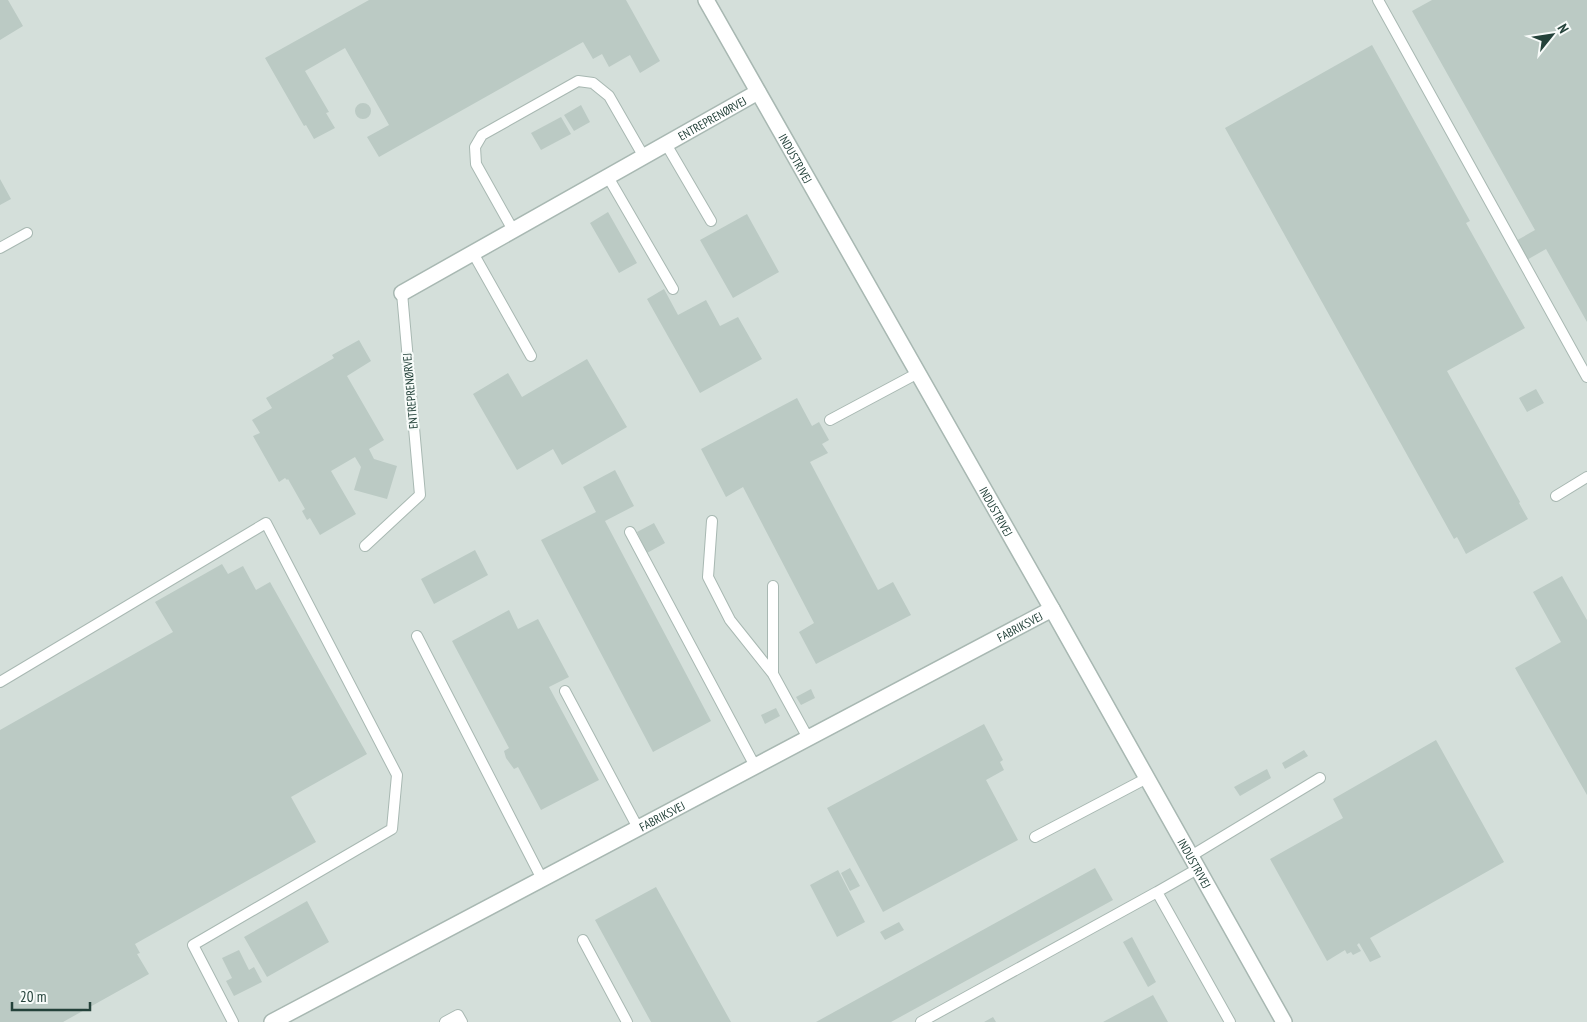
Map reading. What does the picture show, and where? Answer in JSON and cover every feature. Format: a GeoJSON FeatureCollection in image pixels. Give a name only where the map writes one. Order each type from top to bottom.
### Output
{"type":"FeatureCollection","features":[{"type":"Feature","properties":{"kind":"street","name":"INDUSTRIVEJ"},"geometry":{"type":"LineString","coordinates":[[706,0],[1284,1022]]}},
{"type":"Feature","properties":{"kind":"street","name":"ENTREPRENØRVEJ"},"geometry":{"type":"LineString","coordinates":[[402,293],[758,92]]}},
{"type":"Feature","properties":{"kind":"street","name":"FABRIKSVEJ"},"geometry":{"type":"LineString","coordinates":[[272,1022],[1052,609]]}},
{"type":"Feature","properties":{"kind":"lane"},"geometry":{"type":"LineString","coordinates":[[1378,0],[1587,377]]}},
{"type":"Feature","properties":{"kind":"lane"},"geometry":{"type":"LineString","coordinates":[[513,230],[476,164],[475,147],[482,135],[578,81],[593,83],[609,96],[644,157]]}},
{"type":"Feature","properties":{"kind":"lane","name":"ENTREPRENØRVEJ"},"geometry":{"type":"LineString","coordinates":[[666,144],[711,222]]}},
{"type":"Feature","properties":{"kind":"lane"},"geometry":{"type":"LineString","coordinates":[[608,177],[673,289]]}},
{"type":"Feature","properties":{"kind":"lane"},"geometry":{"type":"LineString","coordinates":[[0,248],[27,233]]}},
{"type":"Feature","properties":{"kind":"lane"},"geometry":{"type":"LineString","coordinates":[[473,253],[531,356]]}},
{"type":"Feature","properties":{"kind":"lane","name":"ENTREPRENØRVEJ"},"geometry":{"type":"LineString","coordinates":[[365,546],[420,495],[402,293]]}},
{"type":"Feature","properties":{"kind":"lane"},"geometry":{"type":"LineString","coordinates":[[830,420],[918,373]]}},
{"type":"Feature","properties":{"kind":"lane"},"geometry":{"type":"LineString","coordinates":[[1556,496],[1587,477]]}},
{"type":"Feature","properties":{"kind":"lane"},"geometry":{"type":"LineString","coordinates":[[712,521],[708,576],[730,620],[773,674],[808,738]]}},
{"type":"Feature","properties":{"kind":"lane"},"geometry":{"type":"LineString","coordinates":[[0,682],[266,523],[398,775],[392,829],[193,945],[233,1022]]}},
{"type":"Feature","properties":{"kind":"lane"},"geometry":{"type":"LineString","coordinates":[[630,532],[755,766]]}},
{"type":"Feature","properties":{"kind":"lane"},"geometry":{"type":"LineString","coordinates":[[773,586],[773,674]]}},
{"type":"Feature","properties":{"kind":"lane"},"geometry":{"type":"LineString","coordinates":[[417,636],[542,879]]}},
{"type":"Feature","properties":{"kind":"lane"},"geometry":{"type":"LineString","coordinates":[[565,691],[638,828]]}},
{"type":"Feature","properties":{"kind":"lane"},"geometry":{"type":"LineString","coordinates":[[1035,837],[1147,778]]}},
{"type":"Feature","properties":{"kind":"lane"},"geometry":{"type":"LineString","coordinates":[[921,1022],[1157,892],[1195,862],[1320,778]]}},
{"type":"Feature","properties":{"kind":"lane"},"geometry":{"type":"LineString","coordinates":[[1157,892],[1230,1022]]}},
{"type":"Feature","properties":{"kind":"lane"},"geometry":{"type":"LineString","coordinates":[[583,940],[627,1022]]}},
{"type":"Feature","properties":{"kind":"lane"},"geometry":{"type":"LineString","coordinates":[[445,1022],[458,1015],[462,1022]]}},
{"type":"Feature","properties":{"kind":"shaded area"},"geometry":{"type":"Polygon","coordinates":[[[0,0],[1587,0],[1587,1022],[0,1022],[0,0]]]}},
{"type":"Feature","properties":{"kind":"building"},"geometry":{"type":"Polygon","coordinates":[[[0,0],[8,0],[23,26],[0,40],[0,0]]]}},
{"type":"Feature","properties":{"kind":"building"},"geometry":{"type":"Polygon","coordinates":[[[369,0],[626,0],[660,61],[640,73],[630,55],[609,67],[602,54],[593,59],[583,42],[379,157],[367,137],[389,125],[345,48],[305,71],[329,112],[326,113],[335,128],[314,139],[306,125],[304,126],[265,58],[369,0]]]}},
{"type":"Feature","properties":{"kind":"building"},"geometry":{"type":"Polygon","coordinates":[[[1432,0],[1587,0],[1587,322],[1546,249],[1525,261],[1514,242],[1535,230],[1412,11],[1432,0]]]}},
{"type":"Feature","properties":{"kind":"building"},"geometry":{"type":"Polygon","coordinates":[[[1372,45],[1470,221],[1466,223],[1525,328],[1447,371],[1528,519],[1466,554],[1457,537],[1454,539],[1225,128],[1372,45]]]}},
{"type":"Feature","properties":{"kind":"building"},"geometry":{"type":"Polygon","coordinates":[[[363,103],[371,111],[363,119],[355,111],[363,103]]]}},
{"type":"Feature","properties":{"kind":"building"},"geometry":{"type":"Polygon","coordinates":[[[581,105],[590,122],[574,131],[564,115],[581,105]]]}},
{"type":"Feature","properties":{"kind":"building"},"geometry":{"type":"Polygon","coordinates":[[[561,117],[571,134],[541,150],[531,133],[561,117]]]}},
{"type":"Feature","properties":{"kind":"building"},"geometry":{"type":"Polygon","coordinates":[[[0,179],[11,199],[0,205],[0,179]]]}},
{"type":"Feature","properties":{"kind":"building"},"geometry":{"type":"Polygon","coordinates":[[[608,212],[637,263],[619,273],[590,223],[608,212]]]}},
{"type":"Feature","properties":{"kind":"building"},"geometry":{"type":"Polygon","coordinates":[[[747,214],[779,272],[733,298],[700,240],[747,214]]]}},
{"type":"Feature","properties":{"kind":"building"},"geometry":{"type":"Polygon","coordinates":[[[664,289],[678,315],[706,300],[720,326],[738,317],[762,359],[700,393],[647,299],[664,289]]]}},
{"type":"Feature","properties":{"kind":"building"},"geometry":{"type":"Polygon","coordinates":[[[359,340],[371,361],[347,376],[384,440],[369,449],[374,459],[397,466],[387,499],[354,490],[361,467],[355,457],[331,471],[356,514],[320,535],[310,518],[307,520],[302,511],[305,509],[288,479],[285,478],[279,482],[253,436],[260,433],[252,420],[272,408],[266,398],[334,358],[332,355],[359,340]]]}},
{"type":"Feature","properties":{"kind":"building"},"geometry":{"type":"Polygon","coordinates":[[[587,359],[627,427],[562,465],[553,449],[517,470],[473,394],[508,373],[522,397],[587,359]]]}},
{"type":"Feature","properties":{"kind":"building"},"geometry":{"type":"Polygon","coordinates":[[[1536,389],[1544,403],[1527,412],[1519,398],[1536,389]]]}},
{"type":"Feature","properties":{"kind":"building"},"geometry":{"type":"Polygon","coordinates":[[[797,398],[812,426],[819,422],[829,440],[822,444],[828,453],[810,462],[878,590],[893,582],[911,615],[816,664],[799,632],[814,623],[743,487],[726,497],[701,449],[797,398]]]}},
{"type":"Feature","properties":{"kind":"building"},"geometry":{"type":"Polygon","coordinates":[[[615,470],[634,506],[605,521],[711,721],[653,752],[541,540],[596,512],[583,487],[615,470]]]}},
{"type":"Feature","properties":{"kind":"building"},"geometry":{"type":"Polygon","coordinates":[[[654,523],[665,543],[647,553],[637,532],[654,523]]]}},
{"type":"Feature","properties":{"kind":"building"},"geometry":{"type":"Polygon","coordinates":[[[475,550],[488,575],[434,604],[421,579],[475,550]]]}},
{"type":"Feature","properties":{"kind":"building"},"geometry":{"type":"Polygon","coordinates":[[[222,564],[228,574],[243,566],[256,590],[270,582],[367,754],[291,797],[316,842],[135,944],[140,953],[137,954],[149,974],[63,1022],[0,1022],[0,730],[173,632],[155,602],[222,564]]]}},
{"type":"Feature","properties":{"kind":"building"},"geometry":{"type":"Polygon","coordinates":[[[1562,576],[1587,620],[1587,795],[1515,668],[1561,642],[1533,592],[1562,576]]]}},
{"type":"Feature","properties":{"kind":"building"},"geometry":{"type":"Polygon","coordinates":[[[509,610],[518,629],[538,619],[569,677],[549,687],[599,780],[541,810],[518,767],[514,769],[506,758],[504,751],[509,748],[452,641],[509,610]]]}},
{"type":"Feature","properties":{"kind":"building"},"geometry":{"type":"Polygon","coordinates":[[[811,689],[815,698],[801,705],[796,697],[811,689]]]}},
{"type":"Feature","properties":{"kind":"building"},"geometry":{"type":"Polygon","coordinates":[[[776,708],[780,716],[765,724],[761,715],[776,708]]]}},
{"type":"Feature","properties":{"kind":"building"},"geometry":{"type":"Polygon","coordinates":[[[984,724],[1003,760],[1000,762],[1004,770],[986,780],[1018,840],[883,912],[827,808],[984,724]]]}},
{"type":"Feature","properties":{"kind":"building"},"geometry":{"type":"Polygon","coordinates":[[[1436,740],[1504,862],[1370,938],[1381,957],[1370,962],[1359,943],[1357,945],[1361,951],[1353,955],[1351,952],[1347,954],[1345,950],[1327,961],[1270,859],[1343,818],[1333,799],[1436,740]]]}},
{"type":"Feature","properties":{"kind":"building"},"geometry":{"type":"Polygon","coordinates":[[[1304,750],[1308,756],[1285,769],[1282,763],[1304,750]]]}},
{"type":"Feature","properties":{"kind":"building"},"geometry":{"type":"Polygon","coordinates":[[[1267,769],[1271,778],[1240,796],[1234,787],[1267,769]]]}},
{"type":"Feature","properties":{"kind":"building"},"geometry":{"type":"Polygon","coordinates":[[[850,868],[860,886],[850,891],[841,873],[850,868]]]}},
{"type":"Feature","properties":{"kind":"building"},"geometry":{"type":"Polygon","coordinates":[[[1095,868],[1113,900],[891,1022],[816,1022],[1095,868]]]}},
{"type":"Feature","properties":{"kind":"building"},"geometry":{"type":"Polygon","coordinates":[[[838,870],[865,922],[837,937],[810,885],[838,870]]]}},
{"type":"Feature","properties":{"kind":"building"},"geometry":{"type":"Polygon","coordinates":[[[656,887],[731,1022],[651,1022],[595,920],[656,887]]]}},
{"type":"Feature","properties":{"kind":"building"},"geometry":{"type":"Polygon","coordinates":[[[307,901],[329,942],[267,977],[244,937],[307,901]]]}},
{"type":"Feature","properties":{"kind":"building"},"geometry":{"type":"Polygon","coordinates":[[[899,922],[904,930],[885,940],[880,932],[899,922]]]}},
{"type":"Feature","properties":{"kind":"building"},"geometry":{"type":"Polygon","coordinates":[[[1132,937],[1156,982],[1148,987],[1123,942],[1132,937]]]}},
{"type":"Feature","properties":{"kind":"building"},"geometry":{"type":"Polygon","coordinates":[[[239,950],[249,970],[254,967],[262,982],[234,996],[226,981],[232,978],[222,958],[239,950]]]}},
{"type":"Feature","properties":{"kind":"building"},"geometry":{"type":"Polygon","coordinates":[[[1153,995],[1168,1022],[1103,1022],[1153,995]]]}},
{"type":"Feature","properties":{"kind":"building"},"geometry":{"type":"Polygon","coordinates":[[[993,1017],[996,1022],[984,1022],[993,1017]]]}}]}
